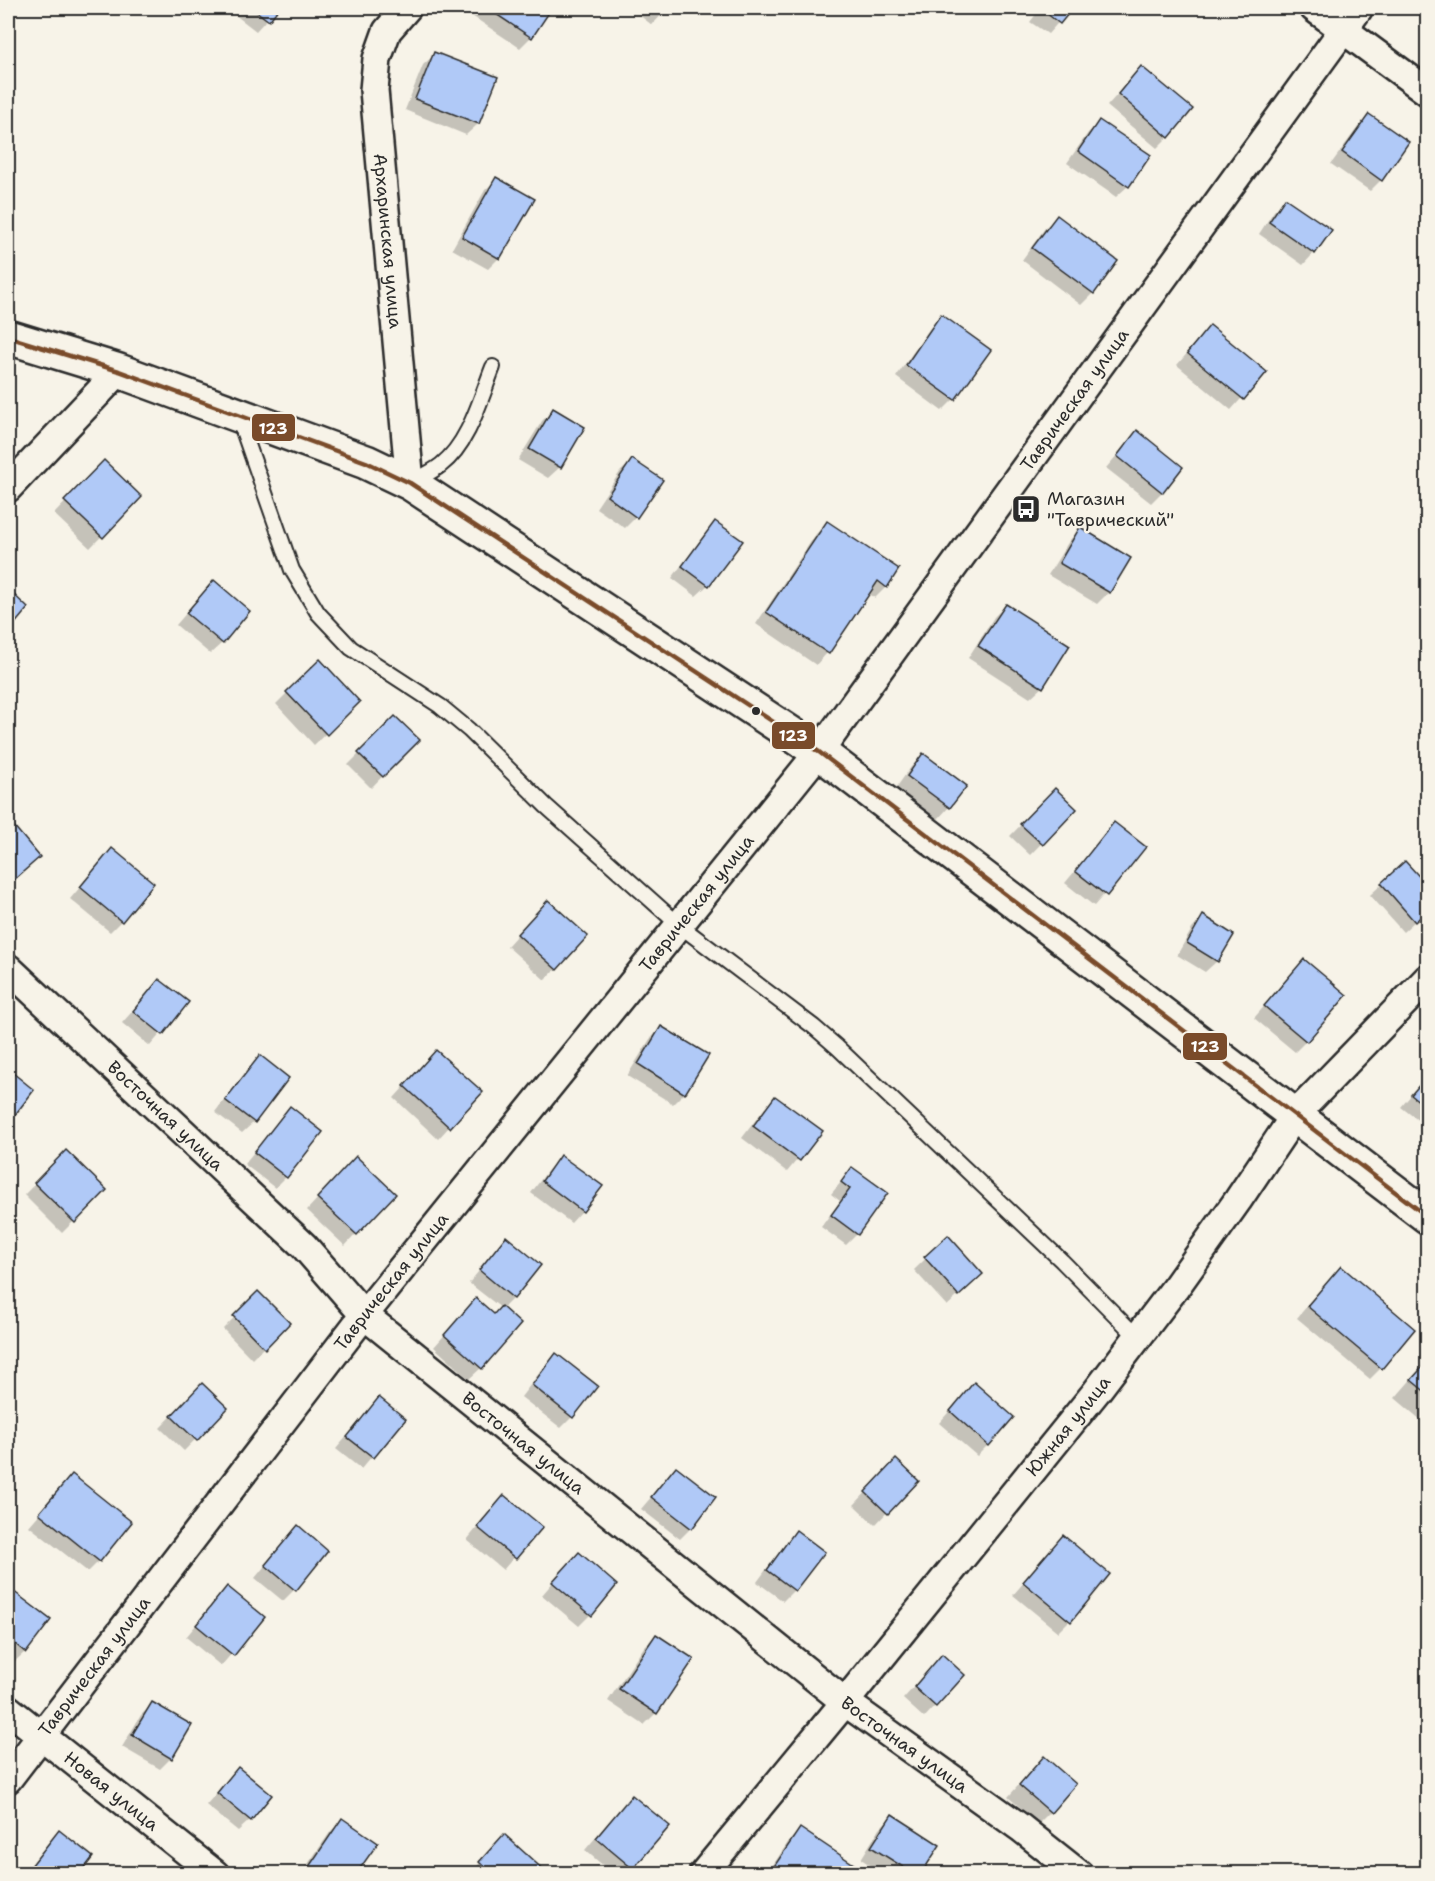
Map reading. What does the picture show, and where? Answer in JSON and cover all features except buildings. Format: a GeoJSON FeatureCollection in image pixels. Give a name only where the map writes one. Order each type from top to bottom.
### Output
{"type":"FeatureCollection","features":[{"type":"Feature","properties":{"kind":"main road"},"geometry":{"type":"LineString","coordinates":[[8,338],[119,371],[366,462],[411,483],[819,752],[1428,1217]]}},
{"type":"Feature","properties":{"kind":"street","name":"Архаринская улица"},"geometry":{"type":"LineString","coordinates":[[407,8],[387,31],[376,60],[374,90],[411,483]]}},
{"type":"Feature","properties":{"kind":"street"},"geometry":{"type":"LineString","coordinates":[[1314,8],[1351,18],[1428,92]]}},
{"type":"Feature","properties":{"kind":"street","name":"Таврическая улица"},"geometry":{"type":"LineString","coordinates":[[8,1779],[364,1315],[819,752],[1351,18]]}},
{"type":"Feature","properties":{"kind":"street"},"geometry":{"type":"LineString","coordinates":[[8,488],[119,371]]}},
{"type":"Feature","properties":{"kind":"street","name":"Восточная улица"},"geometry":{"type":"LineString","coordinates":[[8,968],[304,1246],[364,1315],[845,1702],[1021,1828],[1079,1874]]}},
{"type":"Feature","properties":{"kind":"street","name":"Южная улица"},"geometry":{"type":"LineString","coordinates":[[703,1874],[1096,1392],[1231,1210],[1296,1115],[1428,978]]}},
{"type":"Feature","properties":{"kind":"street","name":"Новая улица"},"geometry":{"type":"LineString","coordinates":[[8,1709],[215,1874]]}},
{"type":"Feature","properties":{"kind":"lane"},"geometry":{"type":"LineString","coordinates":[[411,483],[440,466],[454,452],[465,435],[494,367]]}},
{"type":"Feature","properties":{"kind":"lane"},"geometry":{"type":"LineString","coordinates":[[237,414],[292,570],[318,613],[351,648],[440,706],[469,730],[546,806],[679,925],[837,1047],[1054,1253],[1137,1338]]}},
{"type":"Feature","properties":{"kind":"transit line","name":"123"},"geometry":{"type":"LineString","coordinates":[[8,337],[119,371],[366,462],[410,483],[819,752],[1428,1217]]}},
{"type":"Feature","properties":{"kind":"place","name":"Магазин \"Таврический\""},"geometry":{"type":"Point","coordinates":[1026,509]}}]}
